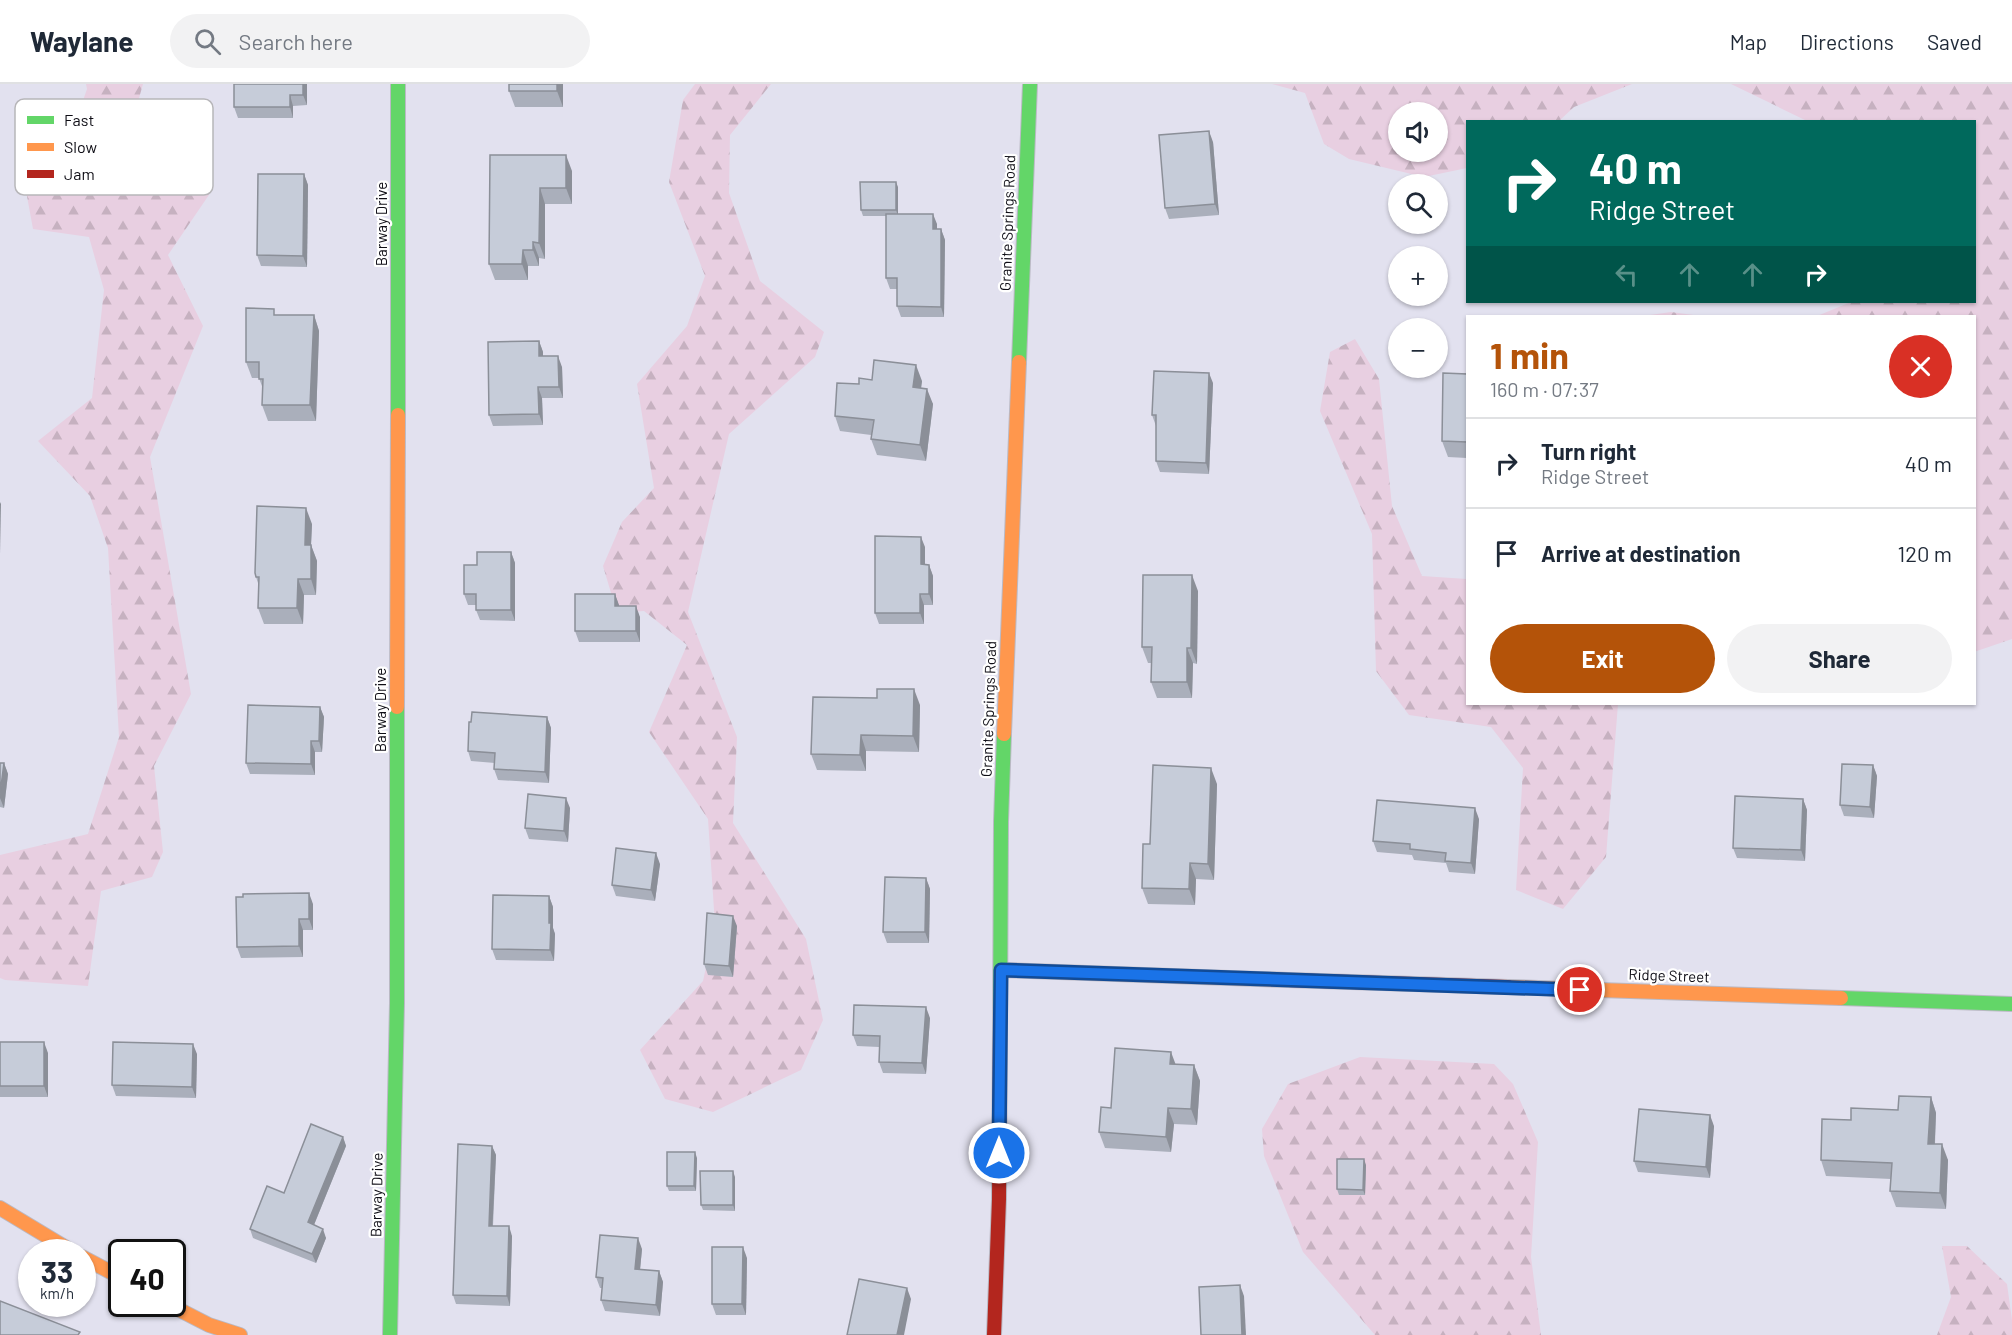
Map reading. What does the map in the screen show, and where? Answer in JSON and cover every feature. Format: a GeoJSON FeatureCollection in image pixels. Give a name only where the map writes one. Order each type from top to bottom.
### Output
{"type":"FeatureCollection","features":[{"type":"Feature","properties":{"kind":"street","name":"Barway Drive"},"geometry":{"type":"LineString","coordinates":[[390,1335],[398,991],[398,84]]}},
{"type":"Feature","properties":{"kind":"street","name":"Granite Springs Road"},"geometry":{"type":"LineString","coordinates":[[994,1335],[999,1199],[1001,822],[1030,84]]}},
{"type":"Feature","properties":{"kind":"street","name":"Ridge Street"},"geometry":{"type":"LineString","coordinates":[[1001,970],[2012,1004]]}},
{"type":"Feature","properties":{"kind":"street"},"geometry":{"type":"LineString","coordinates":[[0,1208],[52,1239]]}},
{"type":"Feature","properties":{"kind":"street"},"geometry":{"type":"LineString","coordinates":[[186,1313],[209,1325],[240,1335]]}},
{"type":"Feature","properties":{"kind":"green space"},"geometry":{"type":"Polygon","coordinates":[[[86,84],[143,84],[139,99],[84,99],[87,89],[86,84]]]}},
{"type":"Feature","properties":{"kind":"green space"},"geometry":{"type":"Polygon","coordinates":[[[695,84],[771,84],[730,135],[729,193],[760,281],[824,332],[815,357],[729,434],[688,612],[737,737],[733,823],[806,939],[823,1020],[801,1070],[713,1112],[665,1099],[640,1050],[703,981],[715,925],[708,819],[649,732],[687,645],[644,611],[617,613],[603,566],[622,522],[654,488],[637,384],[687,326],[705,276],[669,182],[683,100],[695,84]]]}},
{"type":"Feature","properties":{"kind":"green space"},"geometry":{"type":"Polygon","coordinates":[[[1272,84],[1632,84],[1574,107],[1560,120],[1466,120],[1466,168],[1438,174],[1412,174],[1349,159],[1324,144],[1305,93],[1272,84]]]}},
{"type":"Feature","properties":{"kind":"green space"},"geometry":{"type":"Polygon","coordinates":[[[1731,84],[2012,84],[2012,639],[1976,651],[1976,315],[1819,315],[1849,303],[1976,303],[1976,120],[1805,120],[1731,84]]]}},
{"type":"Feature","properties":{"kind":"green space"},"geometry":{"type":"Polygon","coordinates":[[[27,195],[209,195],[168,255],[203,326],[150,457],[191,694],[154,766],[163,852],[152,877],[101,891],[88,986],[0,978],[0,855],[88,834],[119,737],[108,548],[90,496],[38,441],[92,398],[104,290],[89,237],[33,229],[27,195]]]}},
{"type":"Feature","properties":{"kind":"green space"},"geometry":{"type":"Polygon","coordinates":[[[1671,312],[1694,315],[1650,315],[1671,312]]]}},
{"type":"Feature","properties":{"kind":"green space"},"geometry":{"type":"Polygon","coordinates":[[[1355,339],[1379,379],[1392,506],[1422,576],[1466,579],[1466,705],[1618,705],[1606,857],[1563,909],[1516,890],[1523,768],[1491,727],[1409,715],[1376,671],[1372,534],[1320,411],[1330,352],[1355,339]]]}},
{"type":"Feature","properties":{"kind":"green space"},"geometry":{"type":"Polygon","coordinates":[[[1360,1057],[1494,1064],[1513,1084],[1538,1142],[1531,1257],[1541,1335],[1375,1335],[1303,1252],[1264,1156],[1262,1129],[1288,1084],[1360,1057]]]}},
{"type":"Feature","properties":{"kind":"green space"},"geometry":{"type":"Polygon","coordinates":[[[1942,1246],[1967,1246],[2007,1284],[2012,1335],[1937,1335],[1951,1297],[1942,1246]]]}},
{"type":"Feature","properties":{"kind":"building"},"geometry":{"type":"Polygon","coordinates":[[[234,84],[303,84],[303,95],[290,95],[290,107],[234,107],[234,84]]]}},
{"type":"Feature","properties":{"kind":"building"},"geometry":{"type":"Polygon","coordinates":[[[509,84],[557,84],[557,91],[509,91],[509,84]]]}},
{"type":"Feature","properties":{"kind":"building"},"geometry":{"type":"Polygon","coordinates":[[[1209,131],[1215,204],[1165,208],[1159,135],[1209,131]]]}},
{"type":"Feature","properties":{"kind":"building"},"geometry":{"type":"Polygon","coordinates":[[[490,155],[566,155],[566,188],[540,188],[539,243],[533,242],[533,250],[523,250],[522,264],[489,264],[490,155]]]}},
{"type":"Feature","properties":{"kind":"building"},"geometry":{"type":"Polygon","coordinates":[[[258,174],[304,174],[303,256],[257,255],[258,174]]]}},
{"type":"Feature","properties":{"kind":"building"},"geometry":{"type":"Polygon","coordinates":[[[860,182],[896,182],[896,210],[861,210],[860,182]]]}},
{"type":"Feature","properties":{"kind":"building"},"geometry":{"type":"Polygon","coordinates":[[[886,214],[933,214],[933,229],[941,229],[941,307],[897,306],[897,278],[886,278],[886,214]]]}},
{"type":"Feature","properties":{"kind":"building"},"geometry":{"type":"Polygon","coordinates":[[[246,308],[274,309],[274,315],[314,315],[310,405],[262,405],[263,379],[259,379],[259,362],[246,362],[246,308]]]}},
{"type":"Feature","properties":{"kind":"building"},"geometry":{"type":"Polygon","coordinates":[[[539,341],[539,356],[558,356],[559,387],[538,387],[539,414],[489,415],[488,342],[539,341]]]}},
{"type":"Feature","properties":{"kind":"building"},"geometry":{"type":"Polygon","coordinates":[[[874,360],[916,365],[913,387],[927,389],[920,445],[871,439],[874,420],[835,416],[837,383],[859,384],[859,378],[872,380],[874,360]]]}},
{"type":"Feature","properties":{"kind":"building"},"geometry":{"type":"Polygon","coordinates":[[[1154,371],[1209,373],[1206,463],[1156,461],[1156,415],[1152,415],[1154,371]]]}},
{"type":"Feature","properties":{"kind":"building"},"geometry":{"type":"Polygon","coordinates":[[[1448,373],[1466,374],[1466,442],[1442,441],[1443,378],[1448,378],[1448,373]]]}},
{"type":"Feature","properties":{"kind":"building"},"geometry":{"type":"Polygon","coordinates":[[[257,506],[306,508],[305,545],[311,545],[311,579],[298,579],[297,608],[258,608],[259,577],[256,577],[255,573],[257,506]]]}},
{"type":"Feature","properties":{"kind":"building"},"geometry":{"type":"Polygon","coordinates":[[[875,536],[921,537],[921,564],[929,565],[929,594],[920,594],[920,613],[875,613],[875,536]]]}},
{"type":"Feature","properties":{"kind":"building"},"geometry":{"type":"Polygon","coordinates":[[[477,552],[511,552],[511,610],[476,610],[476,594],[464,594],[464,565],[477,565],[477,552]]]}},
{"type":"Feature","properties":{"kind":"building"},"geometry":{"type":"Polygon","coordinates":[[[1143,575],[1192,575],[1191,648],[1187,648],[1187,682],[1151,682],[1152,647],[1142,647],[1143,575]]]}},
{"type":"Feature","properties":{"kind":"building"},"geometry":{"type":"Polygon","coordinates":[[[575,594],[615,594],[615,606],[636,606],[636,631],[575,631],[575,594]]]}},
{"type":"Feature","properties":{"kind":"building"},"geometry":{"type":"Polygon","coordinates":[[[877,689],[914,689],[913,736],[861,735],[860,755],[811,754],[813,697],[877,698],[877,689]]]}},
{"type":"Feature","properties":{"kind":"building"},"geometry":{"type":"Polygon","coordinates":[[[248,705],[320,707],[319,741],[311,741],[311,764],[246,763],[248,705]]]}},
{"type":"Feature","properties":{"kind":"building"},"geometry":{"type":"Polygon","coordinates":[[[472,712],[547,717],[545,772],[494,769],[495,753],[468,751],[469,722],[471,722],[472,712]]]}},
{"type":"Feature","properties":{"kind":"building"},"geometry":{"type":"Polygon","coordinates":[[[0,763],[4,763],[0,794],[0,763]]]}},
{"type":"Feature","properties":{"kind":"building"},"geometry":{"type":"Polygon","coordinates":[[[1842,764],[1873,765],[1870,807],[1840,805],[1842,764]]]}},
{"type":"Feature","properties":{"kind":"building"},"geometry":{"type":"Polygon","coordinates":[[[1153,765],[1211,768],[1208,864],[1190,863],[1189,889],[1142,888],[1143,844],[1150,844],[1153,765]]]}},
{"type":"Feature","properties":{"kind":"building"},"geometry":{"type":"Polygon","coordinates":[[[528,794],[566,798],[564,831],[525,828],[528,794]]]}},
{"type":"Feature","properties":{"kind":"building"},"geometry":{"type":"Polygon","coordinates":[[[1735,796],[1803,799],[1801,850],[1733,848],[1735,796]]]}},
{"type":"Feature","properties":{"kind":"building"},"geometry":{"type":"Polygon","coordinates":[[[1377,800],[1475,808],[1471,863],[1445,861],[1446,853],[1410,849],[1410,844],[1373,841],[1377,800]]]}},
{"type":"Feature","properties":{"kind":"building"},"geometry":{"type":"Polygon","coordinates":[[[616,848],[656,853],[651,890],[612,885],[616,848]]]}},
{"type":"Feature","properties":{"kind":"building"},"geometry":{"type":"Polygon","coordinates":[[[885,877],[926,878],[925,932],[883,932],[885,877]]]}},
{"type":"Feature","properties":{"kind":"building"},"geometry":{"type":"Polygon","coordinates":[[[309,893],[309,919],[299,919],[299,946],[237,947],[236,897],[243,897],[243,894],[309,893]]]}},
{"type":"Feature","properties":{"kind":"building"},"geometry":{"type":"Polygon","coordinates":[[[493,895],[549,896],[550,950],[492,949],[493,895]]]}},
{"type":"Feature","properties":{"kind":"building"},"geometry":{"type":"Polygon","coordinates":[[[707,913],[733,916],[729,966],[704,964],[707,913]]]}},
{"type":"Feature","properties":{"kind":"building"},"geometry":{"type":"Polygon","coordinates":[[[854,1005],[926,1007],[922,1063],[879,1062],[880,1036],[853,1035],[854,1005]]]}},
{"type":"Feature","properties":{"kind":"building"},"geometry":{"type":"Polygon","coordinates":[[[0,1042],[44,1042],[44,1086],[0,1086],[0,1042]]]}},
{"type":"Feature","properties":{"kind":"building"},"geometry":{"type":"Polygon","coordinates":[[[113,1042],[193,1044],[192,1087],[112,1085],[113,1042]]]}},
{"type":"Feature","properties":{"kind":"building"},"geometry":{"type":"Polygon","coordinates":[[[1115,1048],[1171,1052],[1170,1064],[1194,1065],[1191,1109],[1168,1108],[1166,1137],[1099,1132],[1101,1107],[1111,1108],[1115,1048]]]}},
{"type":"Feature","properties":{"kind":"building"},"geometry":{"type":"Polygon","coordinates":[[[1899,1096],[1931,1097],[1928,1144],[1942,1144],[1940,1193],[1890,1191],[1892,1163],[1821,1160],[1822,1119],[1851,1120],[1851,1108],[1898,1110],[1899,1096]]]}},
{"type":"Feature","properties":{"kind":"building"},"geometry":{"type":"Polygon","coordinates":[[[1639,1109],[1710,1115],[1706,1167],[1634,1161],[1639,1109]]]}},
{"type":"Feature","properties":{"kind":"building"},"geometry":{"type":"Polygon","coordinates":[[[311,1124],[343,1137],[308,1222],[323,1229],[312,1254],[250,1229],[267,1186],[284,1193],[311,1124]]]}},
{"type":"Feature","properties":{"kind":"building"},"geometry":{"type":"Polygon","coordinates":[[[458,1144],[492,1146],[489,1226],[509,1226],[507,1296],[453,1295],[458,1144]]]}},
{"type":"Feature","properties":{"kind":"building"},"geometry":{"type":"Polygon","coordinates":[[[667,1152],[695,1152],[694,1186],[667,1186],[667,1152]]]}},
{"type":"Feature","properties":{"kind":"building"},"geometry":{"type":"Polygon","coordinates":[[[1337,1159],[1364,1159],[1363,1190],[1337,1189],[1337,1159]]]}},
{"type":"Feature","properties":{"kind":"building"},"geometry":{"type":"Polygon","coordinates":[[[700,1171],[733,1171],[733,1205],[701,1205],[700,1171]]]}},
{"type":"Feature","properties":{"kind":"building"},"geometry":{"type":"Polygon","coordinates":[[[600,1235],[638,1238],[635,1269],[659,1271],[656,1305],[601,1300],[603,1278],[596,1277],[600,1235]]]}},
{"type":"Feature","properties":{"kind":"building"},"geometry":{"type":"Polygon","coordinates":[[[712,1247],[743,1247],[742,1304],[712,1304],[712,1247]]]}},
{"type":"Feature","properties":{"kind":"building"},"geometry":{"type":"Polygon","coordinates":[[[859,1279],[907,1288],[897,1335],[847,1335],[859,1279]]]}},
{"type":"Feature","properties":{"kind":"building"},"geometry":{"type":"Polygon","coordinates":[[[1240,1285],[1242,1335],[1201,1335],[1199,1287],[1240,1285]]]}},
{"type":"Feature","properties":{"kind":"building"},"geometry":{"type":"Polygon","coordinates":[[[0,1301],[18,1308],[18,1317],[41,1317],[80,1332],[78,1335],[0,1335],[0,1301]]]}},
{"type":"Feature","properties":{"kind":"traffic: fast"},"geometry":{"type":"LineString","coordinates":[[398,84],[398,415]]}},
{"type":"Feature","properties":{"kind":"traffic: fast"},"geometry":{"type":"LineString","coordinates":[[1019,362],[1030,84]]}},
{"type":"Feature","properties":{"kind":"traffic: fast"},"geometry":{"type":"LineString","coordinates":[[390,1335],[397,1003],[397,707]]}},
{"type":"Feature","properties":{"kind":"traffic: fast"},"geometry":{"type":"LineString","coordinates":[[1000,1029],[1001,822],[1004,734]]}},
{"type":"Feature","properties":{"kind":"traffic: fast"},"geometry":{"type":"LineString","coordinates":[[1841,998],[2012,1004]]}},
{"type":"Feature","properties":{"kind":"traffic: slow"},"geometry":{"type":"LineString","coordinates":[[1004,734],[1019,362]]}},
{"type":"Feature","properties":{"kind":"traffic: slow"},"geometry":{"type":"LineString","coordinates":[[397,707],[398,415]]}},
{"type":"Feature","properties":{"kind":"traffic: slow"},"geometry":{"type":"LineString","coordinates":[[1001,970],[1288,980]]}},
{"type":"Feature","properties":{"kind":"traffic: slow"},"geometry":{"type":"LineString","coordinates":[[1508,987],[1841,998]]}},
{"type":"Feature","properties":{"kind":"traffic: slow"},"geometry":{"type":"LineString","coordinates":[[0,1208],[51,1239]]}},
{"type":"Feature","properties":{"kind":"traffic: slow"},"geometry":{"type":"LineString","coordinates":[[96,1264],[108,1271]]}},
{"type":"Feature","properties":{"kind":"traffic: slow"},"geometry":{"type":"LineString","coordinates":[[186,1313],[209,1325],[240,1335]]}},
{"type":"Feature","properties":{"kind":"traffic: jam"},"geometry":{"type":"LineString","coordinates":[[1288,980],[1508,987]]}},
{"type":"Feature","properties":{"kind":"traffic: jam"},"geometry":{"type":"LineString","coordinates":[[994,1335],[999,1199],[1000,1029]]}},
{"type":"Feature","properties":{"kind":"route"},"geometry":{"type":"LineString","coordinates":[[999,1153],[1001,970],[1580,990]]}}]}
